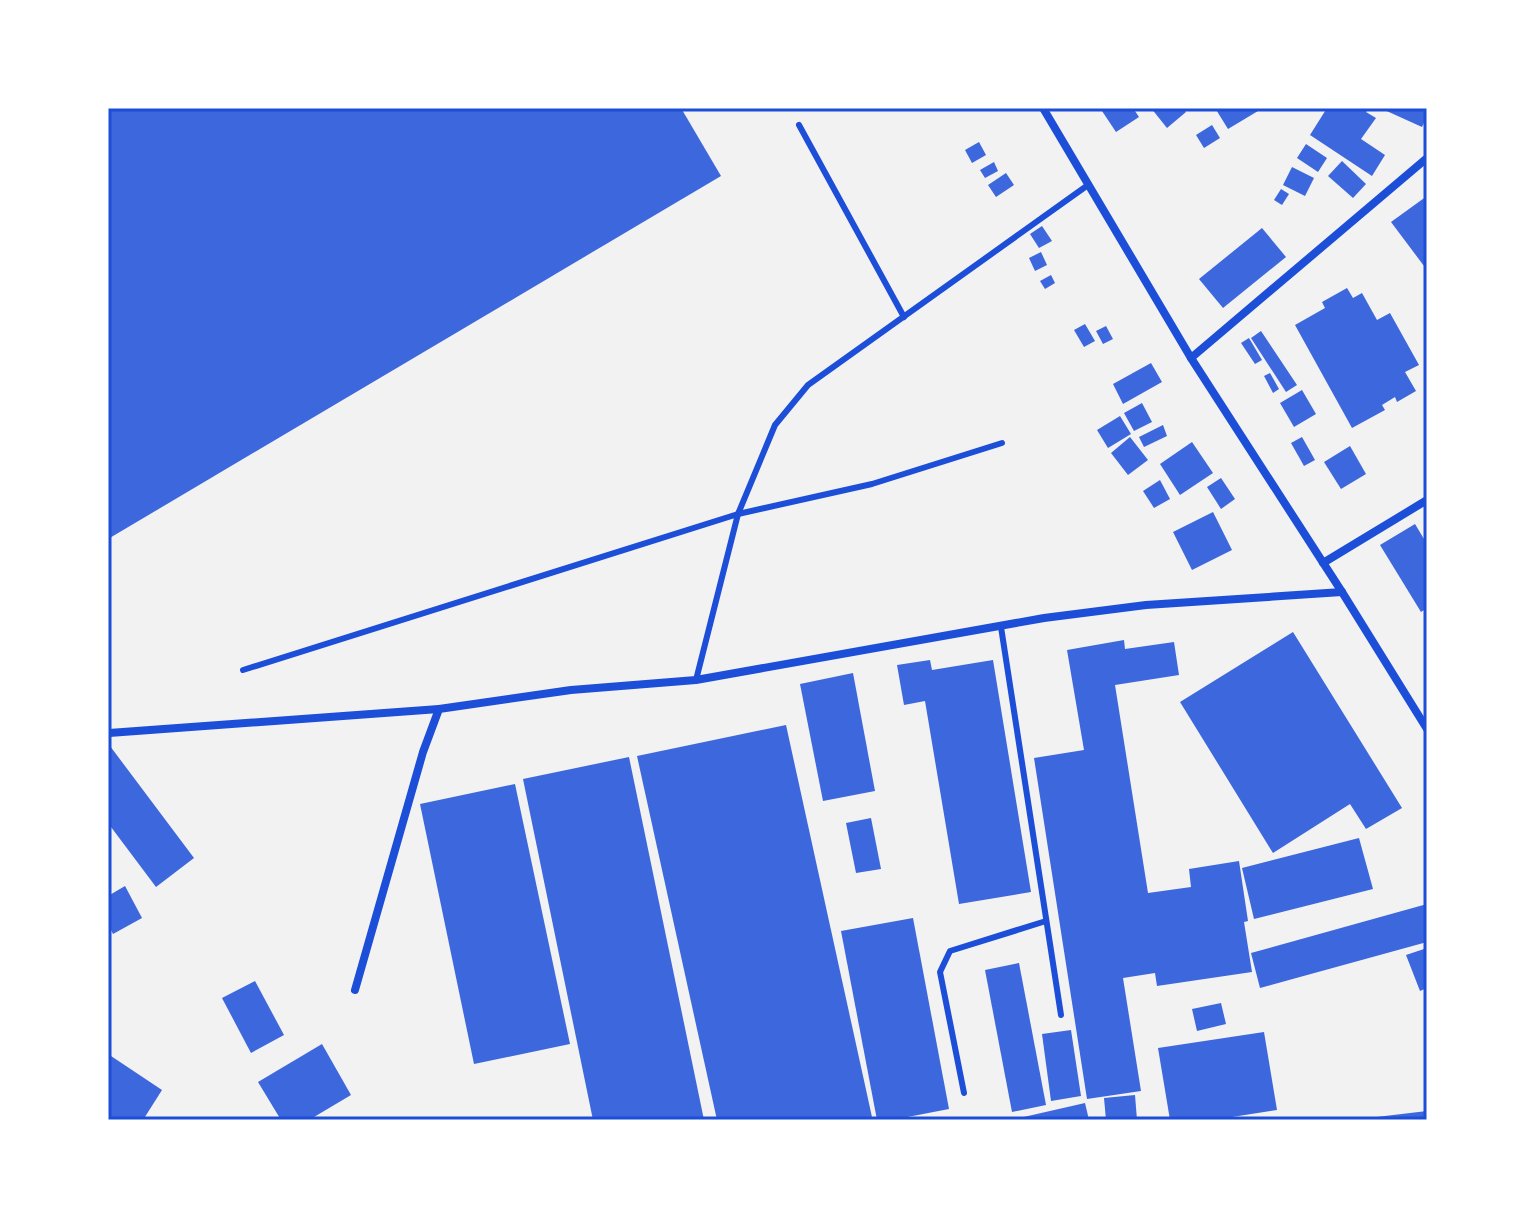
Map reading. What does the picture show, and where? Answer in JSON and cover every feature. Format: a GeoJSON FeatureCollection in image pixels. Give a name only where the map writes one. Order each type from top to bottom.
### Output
{"type":"FeatureCollection","features":[{"type":"Feature","properties":{"kind":"street"},"geometry":{"type":"LineString","coordinates":[[1043,108],[1191,358],[1427,729]]}},
{"type":"Feature","properties":{"kind":"street"},"geometry":{"type":"LineString","coordinates":[[1191,358],[1427,158]]}},
{"type":"Feature","properties":{"kind":"street"},"geometry":{"type":"LineString","coordinates":[[1323,563],[1427,500]]}},
{"type":"Feature","properties":{"kind":"street"},"geometry":{"type":"LineString","coordinates":[[109,733],[439,709],[571,690],[696,680],[1146,605],[1342,592]]}},
{"type":"Feature","properties":{"kind":"street"},"geometry":{"type":"LineString","coordinates":[[355,990],[423,752],[439,709]]}},
{"type":"Feature","properties":{"kind":"lane"},"geometry":{"type":"LineString","coordinates":[[799,125],[904,317]]}},
{"type":"Feature","properties":{"kind":"lane"},"geometry":{"type":"LineString","coordinates":[[696,680],[738,514],[775,425],[808,385],[1088,185]]}},
{"type":"Feature","properties":{"kind":"lane"},"geometry":{"type":"LineString","coordinates":[[243,670],[738,514],[872,484],[1002,443]]}},
{"type":"Feature","properties":{"kind":"lane"},"geometry":{"type":"LineString","coordinates":[[1001,627],[1061,1015]]}},
{"type":"Feature","properties":{"kind":"lane"},"geometry":{"type":"LineString","coordinates":[[964,1093],[940,972],[950,951],[1046,921]]}},
{"type":"Feature","properties":{"kind":"building"},"geometry":{"type":"Polygon","coordinates":[[[108,108],[681,108],[721,176],[108,539],[108,108]]]}},
{"type":"Feature","properties":{"kind":"building"},"geometry":{"type":"Polygon","coordinates":[[[1100,108],[1133,108],[1139,117],[1116,132],[1100,108]]]}},
{"type":"Feature","properties":{"kind":"building"},"geometry":{"type":"Polygon","coordinates":[[[1151,108],[1183,108],[1186,112],[1167,128],[1151,108]]]}},
{"type":"Feature","properties":{"kind":"building"},"geometry":{"type":"Polygon","coordinates":[[[1215,108],[1263,108],[1228,129],[1215,108]]]}},
{"type":"Feature","properties":{"kind":"building"},"geometry":{"type":"Polygon","coordinates":[[[1327,108],[1369,108],[1366,112],[1376,118],[1361,139],[1385,155],[1372,176],[1310,135],[1327,108]]]}},
{"type":"Feature","properties":{"kind":"building"},"geometry":{"type":"Polygon","coordinates":[[[1380,108],[1427,108],[1427,117],[1422,127],[1380,108]]]}},
{"type":"Feature","properties":{"kind":"building"},"geometry":{"type":"Polygon","coordinates":[[[1212,125],[1220,138],[1204,148],[1196,135],[1212,125]]]}},
{"type":"Feature","properties":{"kind":"building"},"geometry":{"type":"Polygon","coordinates":[[[979,142],[986,155],[972,163],[965,150],[979,142]]]}},
{"type":"Feature","properties":{"kind":"building"},"geometry":{"type":"Polygon","coordinates":[[[1306,144],[1327,158],[1318,172],[1297,158],[1306,144]]]}},
{"type":"Feature","properties":{"kind":"building"},"geometry":{"type":"Polygon","coordinates":[[[1342,161],[1366,184],[1353,198],[1328,176],[1342,161]]]}},
{"type":"Feature","properties":{"kind":"building"},"geometry":{"type":"Polygon","coordinates":[[[994,162],[998,171],[985,178],[980,170],[994,162]]]}},
{"type":"Feature","properties":{"kind":"building"},"geometry":{"type":"Polygon","coordinates":[[[1292,167],[1314,178],[1305,196],[1283,185],[1292,167]]]}},
{"type":"Feature","properties":{"kind":"building"},"geometry":{"type":"Polygon","coordinates":[[[1006,173],[1014,185],[996,197],[988,185],[1006,173]]]}},
{"type":"Feature","properties":{"kind":"building"},"geometry":{"type":"Polygon","coordinates":[[[1281,189],[1289,194],[1282,205],[1274,200],[1281,189]]]}},
{"type":"Feature","properties":{"kind":"building"},"geometry":{"type":"Polygon","coordinates":[[[1427,196],[1427,270],[1391,222],[1427,196]]]}},
{"type":"Feature","properties":{"kind":"building"},"geometry":{"type":"Polygon","coordinates":[[[1042,226],[1052,241],[1039,248],[1030,234],[1042,226]]]}},
{"type":"Feature","properties":{"kind":"building"},"geometry":{"type":"Polygon","coordinates":[[[1262,228],[1286,257],[1223,308],[1199,279],[1262,228]]]}},
{"type":"Feature","properties":{"kind":"building"},"geometry":{"type":"Polygon","coordinates":[[[1041,252],[1047,265],[1035,271],[1029,258],[1041,252]]]}},
{"type":"Feature","properties":{"kind":"building"},"geometry":{"type":"Polygon","coordinates":[[[1051,275],[1055,283],[1045,289],[1040,281],[1051,275]]]}},
{"type":"Feature","properties":{"kind":"building"},"geometry":{"type":"Polygon","coordinates":[[[1347,288],[1353,298],[1362,293],[1377,320],[1390,313],[1419,365],[1405,372],[1416,391],[1397,402],[1395,397],[1382,405],[1385,410],[1352,428],[1295,325],[1325,308],[1322,302],[1347,288]]]}},
{"type":"Feature","properties":{"kind":"building"},"geometry":{"type":"Polygon","coordinates":[[[1085,324],[1095,341],[1084,347],[1074,330],[1085,324]]]}},
{"type":"Feature","properties":{"kind":"building"},"geometry":{"type":"Polygon","coordinates":[[[1106,326],[1113,339],[1103,344],[1096,331],[1106,326]]]}},
{"type":"Feature","properties":{"kind":"building"},"geometry":{"type":"Polygon","coordinates":[[[1261,331],[1297,385],[1286,392],[1251,338],[1261,331]]]}},
{"type":"Feature","properties":{"kind":"building"},"geometry":{"type":"Polygon","coordinates":[[[1249,338],[1262,360],[1255,364],[1241,343],[1249,338]]]}},
{"type":"Feature","properties":{"kind":"building"},"geometry":{"type":"Polygon","coordinates":[[[1151,363],[1162,382],[1123,404],[1113,384],[1151,363]]]}},
{"type":"Feature","properties":{"kind":"building"},"geometry":{"type":"Polygon","coordinates":[[[1270,373],[1279,389],[1273,393],[1264,376],[1270,373]]]}},
{"type":"Feature","properties":{"kind":"building"},"geometry":{"type":"Polygon","coordinates":[[[1302,390],[1316,414],[1294,427],[1280,403],[1302,390]]]}},
{"type":"Feature","properties":{"kind":"building"},"geometry":{"type":"Polygon","coordinates":[[[1142,403],[1152,422],[1134,431],[1124,413],[1142,403]]]}},
{"type":"Feature","properties":{"kind":"building"},"geometry":{"type":"Polygon","coordinates":[[[1120,416],[1131,434],[1108,448],[1097,430],[1120,416]]]}},
{"type":"Feature","properties":{"kind":"building"},"geometry":{"type":"Polygon","coordinates":[[[1163,425],[1167,436],[1144,447],[1139,437],[1163,425]]]}},
{"type":"Feature","properties":{"kind":"building"},"geometry":{"type":"Polygon","coordinates":[[[1130,437],[1148,460],[1128,475],[1111,453],[1130,437]]]}},
{"type":"Feature","properties":{"kind":"building"},"geometry":{"type":"Polygon","coordinates":[[[1302,437],[1315,460],[1304,466],[1291,443],[1302,437]]]}},
{"type":"Feature","properties":{"kind":"building"},"geometry":{"type":"Polygon","coordinates":[[[1192,442],[1213,473],[1180,495],[1160,464],[1192,442]]]}},
{"type":"Feature","properties":{"kind":"building"},"geometry":{"type":"Polygon","coordinates":[[[1350,446],[1366,474],[1341,489],[1324,462],[1350,446]]]}},
{"type":"Feature","properties":{"kind":"building"},"geometry":{"type":"Polygon","coordinates":[[[1221,478],[1235,499],[1221,509],[1207,487],[1221,478]]]}},
{"type":"Feature","properties":{"kind":"building"},"geometry":{"type":"Polygon","coordinates":[[[1160,480],[1170,499],[1154,508],[1143,491],[1160,480]]]}},
{"type":"Feature","properties":{"kind":"building"},"geometry":{"type":"Polygon","coordinates":[[[1213,512],[1232,550],[1192,570],[1173,532],[1213,512]]]}},
{"type":"Feature","properties":{"kind":"building"},"geometry":{"type":"Polygon","coordinates":[[[1415,524],[1427,544],[1427,608],[1421,612],[1380,545],[1415,524]]]}},
{"type":"Feature","properties":{"kind":"building"},"geometry":{"type":"Polygon","coordinates":[[[1293,632],[1402,808],[1366,829],[1350,804],[1273,853],[1180,702],[1293,632]]]}},
{"type":"Feature","properties":{"kind":"building"},"geometry":{"type":"Polygon","coordinates":[[[1124,640],[1125,649],[1174,642],[1179,675],[1115,685],[1148,893],[1191,887],[1189,869],[1239,861],[1252,972],[1157,986],[1155,973],[1123,978],[1141,1091],[1087,1099],[1034,758],[1084,750],[1067,650],[1124,640]]]}},
{"type":"Feature","properties":{"kind":"building"},"geometry":{"type":"Polygon","coordinates":[[[930,660],[932,670],[993,660],[1031,892],[959,904],[925,701],[904,705],[897,665],[930,660]]]}},
{"type":"Feature","properties":{"kind":"building"},"geometry":{"type":"Polygon","coordinates":[[[853,673],[875,791],[823,801],[800,684],[853,673]]]}},
{"type":"Feature","properties":{"kind":"building"},"geometry":{"type":"Polygon","coordinates":[[[786,725],[872,1117],[856,1120],[717,1120],[637,756],[786,725]]]}},
{"type":"Feature","properties":{"kind":"building"},"geometry":{"type":"Polygon","coordinates":[[[110,746],[194,858],[156,887],[108,823],[110,746]]]}},
{"type":"Feature","properties":{"kind":"building"},"geometry":{"type":"Polygon","coordinates":[[[629,757],[704,1120],[593,1120],[523,779],[629,757]]]}},
{"type":"Feature","properties":{"kind":"building"},"geometry":{"type":"Polygon","coordinates":[[[515,784],[570,1044],[474,1064],[420,804],[515,784]]]}},
{"type":"Feature","properties":{"kind":"building"},"geometry":{"type":"Polygon","coordinates":[[[871,818],[881,869],[856,873],[846,823],[871,818]]]}},
{"type":"Feature","properties":{"kind":"building"},"geometry":{"type":"Polygon","coordinates":[[[1359,838],[1373,889],[1254,919],[1242,868],[1359,838]]]}},
{"type":"Feature","properties":{"kind":"building"},"geometry":{"type":"Polygon","coordinates":[[[125,886],[142,918],[113,934],[108,924],[108,896],[125,886]]]}},
{"type":"Feature","properties":{"kind":"building"},"geometry":{"type":"Polygon","coordinates":[[[1427,904],[1427,942],[1260,988],[1251,953],[1427,904]]]}},
{"type":"Feature","properties":{"kind":"building"},"geometry":{"type":"Polygon","coordinates":[[[913,918],[949,1109],[877,1120],[841,931],[913,918]]]}},
{"type":"Feature","properties":{"kind":"building"},"geometry":{"type":"Polygon","coordinates":[[[1427,948],[1427,988],[1420,991],[1406,955],[1427,948]]]}},
{"type":"Feature","properties":{"kind":"building"},"geometry":{"type":"Polygon","coordinates":[[[1019,963],[1046,1105],[1012,1112],[985,970],[1019,963]]]}},
{"type":"Feature","properties":{"kind":"building"},"geometry":{"type":"Polygon","coordinates":[[[255,981],[284,1035],[251,1053],[222,998],[255,981]]]}},
{"type":"Feature","properties":{"kind":"building"},"geometry":{"type":"Polygon","coordinates":[[[1221,1003],[1226,1024],[1197,1031],[1192,1009],[1221,1003]]]}},
{"type":"Feature","properties":{"kind":"building"},"geometry":{"type":"Polygon","coordinates":[[[1071,1030],[1081,1096],[1051,1101],[1042,1034],[1071,1030]]]}},
{"type":"Feature","properties":{"kind":"building"},"geometry":{"type":"Polygon","coordinates":[[[1264,1032],[1277,1110],[1213,1120],[1170,1120],[1158,1048],[1264,1032]]]}},
{"type":"Feature","properties":{"kind":"building"},"geometry":{"type":"Polygon","coordinates":[[[322,1044],[351,1095],[309,1120],[281,1120],[258,1082],[322,1044]]]}},
{"type":"Feature","properties":{"kind":"building"},"geometry":{"type":"Polygon","coordinates":[[[111,1056],[162,1090],[143,1120],[108,1120],[108,1060],[111,1056]]]}},
{"type":"Feature","properties":{"kind":"building"},"geometry":{"type":"Polygon","coordinates":[[[1135,1095],[1137,1120],[1106,1120],[1104,1098],[1135,1095]]]}},
{"type":"Feature","properties":{"kind":"building"},"geometry":{"type":"Polygon","coordinates":[[[1085,1103],[1089,1120],[1015,1120],[1015,1119],[1085,1103]]]}},
{"type":"Feature","properties":{"kind":"building"},"geometry":{"type":"Polygon","coordinates":[[[1427,1111],[1427,1120],[1368,1120],[1368,1118],[1427,1111]]]}}]}
